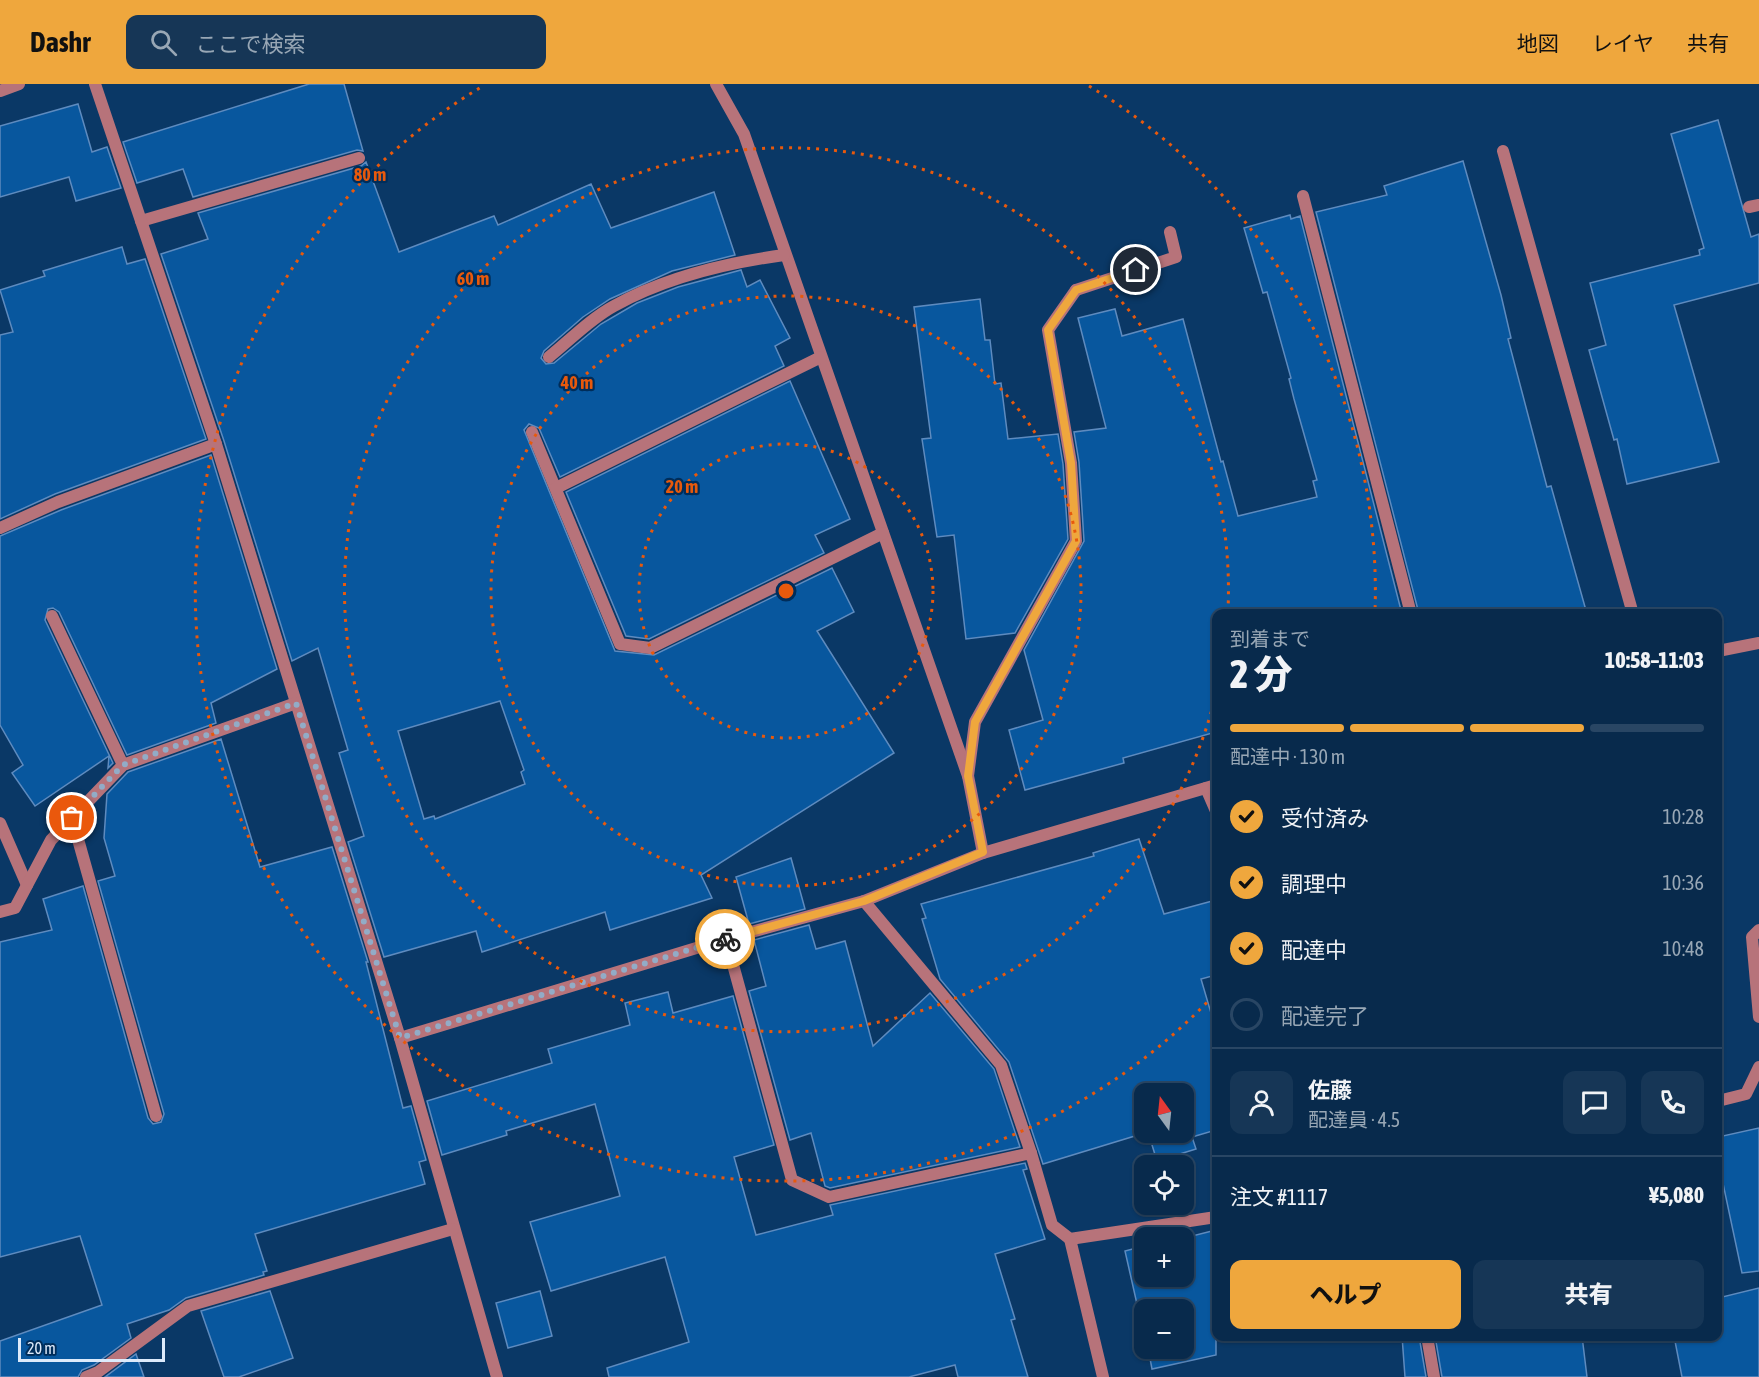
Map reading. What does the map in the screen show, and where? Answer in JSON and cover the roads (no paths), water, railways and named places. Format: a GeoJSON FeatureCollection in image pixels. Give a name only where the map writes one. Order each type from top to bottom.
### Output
{"type":"FeatureCollection","features":[{"type":"Feature","properties":{"kind":"street"},"geometry":{"type":"LineString","coordinates":[[0,91],[19,84]]}},
{"type":"Feature","properties":{"kind":"street"},"geometry":{"type":"LineString","coordinates":[[95,84],[216,444],[400,1038],[497,1377]]}},
{"type":"Feature","properties":{"kind":"street"},"geometry":{"type":"LineString","coordinates":[[716,84],[744,134],[784,255],[968,776],[983,852]]}},
{"type":"Feature","properties":{"kind":"street"},"geometry":{"type":"LineString","coordinates":[[1503,151],[1632,609]]}},
{"type":"Feature","properties":{"kind":"street"},"geometry":{"type":"LineString","coordinates":[[141,221],[359,158]]}},
{"type":"Feature","properties":{"kind":"street"},"geometry":{"type":"LineString","coordinates":[[1303,196],[1410,609]]}},
{"type":"Feature","properties":{"kind":"street"},"geometry":{"type":"LineString","coordinates":[[968,776],[975,722],[1076,541],[1071,463],[1048,330],[1076,290],[1176,257],[1170,232]]}},
{"type":"Feature","properties":{"kind":"street"},"geometry":{"type":"LineString","coordinates":[[549,357],[612,307],[655,288],[676,279],[738,261],[784,255]]}},
{"type":"Feature","properties":{"kind":"street"},"geometry":{"type":"LineString","coordinates":[[556,488],[821,357]]}},
{"type":"Feature","properties":{"kind":"street"},"geometry":{"type":"LineString","coordinates":[[532,432],[620,644],[650,648],[883,533]]}},
{"type":"Feature","properties":{"kind":"street"},"geometry":{"type":"LineString","coordinates":[[0,528],[58,502],[216,444]]}},
{"type":"Feature","properties":{"kind":"street"},"geometry":{"type":"LineString","coordinates":[[52,616],[123,765]]}},
{"type":"Feature","properties":{"kind":"street"},"geometry":{"type":"LineString","coordinates":[[1722,650],[1759,643]]}},
{"type":"Feature","properties":{"kind":"street"},"geometry":{"type":"LineString","coordinates":[[0,912],[15,908],[51,840],[123,765],[296,703]]}},
{"type":"Feature","properties":{"kind":"street"},"geometry":{"type":"LineString","coordinates":[[400,1038],[726,939],[864,901],[983,852],[1211,786]]}},
{"type":"Feature","properties":{"kind":"street"},"geometry":{"type":"LineString","coordinates":[[72,818],[156,1116]]}},
{"type":"Feature","properties":{"kind":"street"},"geometry":{"type":"LineString","coordinates":[[0,822],[27,885]]}},
{"type":"Feature","properties":{"kind":"street"},"geometry":{"type":"LineString","coordinates":[[864,901],[1001,1065],[1052,1225],[1070,1239],[1103,1377]]}},
{"type":"Feature","properties":{"kind":"street"},"geometry":{"type":"LineString","coordinates":[[1759,930],[1752,937],[1759,1017]]}},
{"type":"Feature","properties":{"kind":"street"},"geometry":{"type":"LineString","coordinates":[[726,939],[792,1180],[829,1197],[1031,1154]]}},
{"type":"Feature","properties":{"kind":"street"},"geometry":{"type":"LineString","coordinates":[[1722,1100],[1746,1094],[1758,1074]]}},
{"type":"Feature","properties":{"kind":"street"},"geometry":{"type":"LineString","coordinates":[[1070,1239],[1212,1218]]}},
{"type":"Feature","properties":{"kind":"street"},"geometry":{"type":"LineString","coordinates":[[86,1377],[98,1372],[188,1306],[453,1229]]}},
{"type":"Feature","properties":{"kind":"street"},"geometry":{"type":"LineString","coordinates":[[1428,1341],[1434,1377]]}}]}
